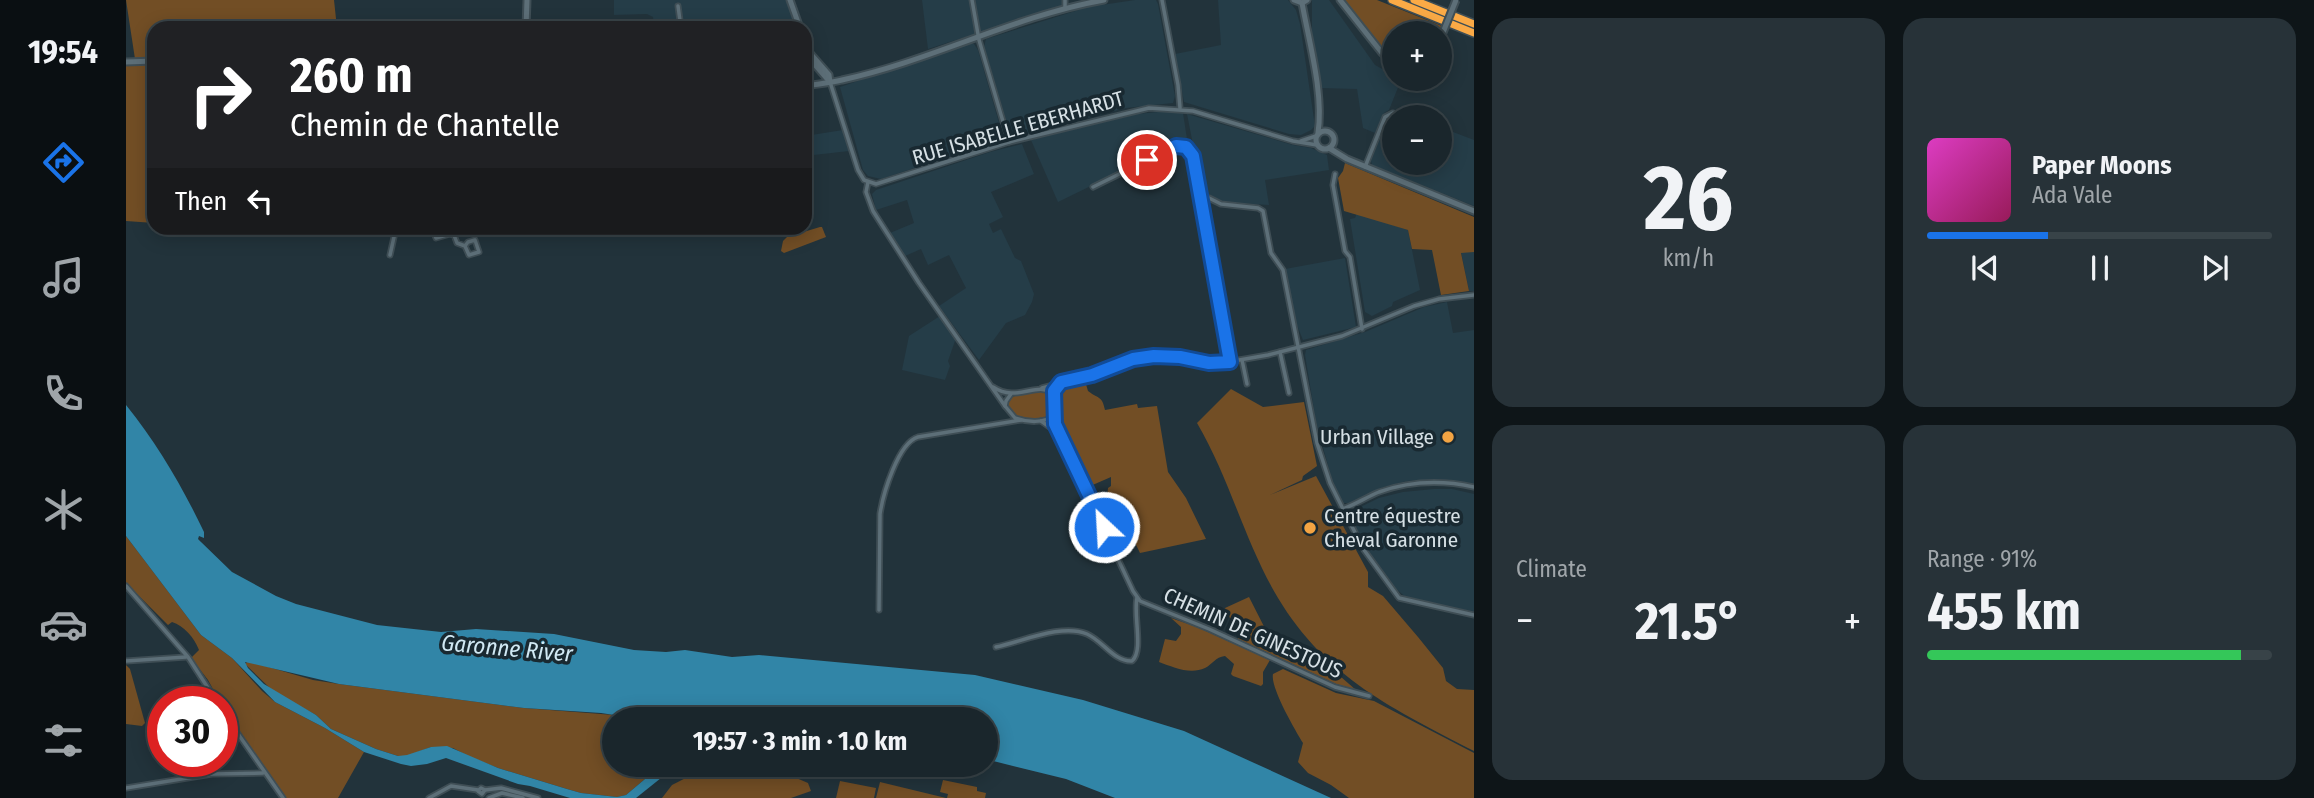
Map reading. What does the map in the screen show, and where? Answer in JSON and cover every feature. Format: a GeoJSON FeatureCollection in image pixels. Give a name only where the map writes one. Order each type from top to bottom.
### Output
{"type":"FeatureCollection","features":[{"type":"Feature","properties":{"kind":"highway"},"geometry":{"type":"LineString","coordinates":[[1392,0],[1474,33]]}},
{"type":"Feature","properties":{"kind":"highway"},"geometry":{"type":"LineString","coordinates":[[1414,0],[1474,24]]}},
{"type":"Feature","properties":{"kind":"street"},"geometry":{"type":"LineString","coordinates":[[526,21],[527,0]]}},
{"type":"Feature","properties":{"kind":"street"},"geometry":{"type":"LineString","coordinates":[[790,0],[798,21]]}},
{"type":"Feature","properties":{"kind":"street"},"geometry":{"type":"LineString","coordinates":[[972,0],[978,37],[1009,142]]}},
{"type":"Feature","properties":{"kind":"street"},"geometry":{"type":"LineString","coordinates":[[1065,0],[1065,9]]}},
{"type":"Feature","properties":{"kind":"street"},"geometry":{"type":"LineString","coordinates":[[812,85],[880,70],[1065,9],[1104,0]]}},
{"type":"Feature","properties":{"kind":"street"},"geometry":{"type":"LineString","coordinates":[[1162,0],[1177,77],[1180,108]]}},
{"type":"Feature","properties":{"kind":"street"},"geometry":{"type":"LineString","coordinates":[[1294,0],[1305,1],[1320,116],[1317,145],[1322,149],[1329,148],[1334,142]]}},
{"type":"Feature","properties":{"kind":"street"},"geometry":{"type":"LineString","coordinates":[[1340,0],[1382,53]]}},
{"type":"Feature","properties":{"kind":"street"},"geometry":{"type":"LineString","coordinates":[[1447,21],[1455,0]]}},
{"type":"Feature","properties":{"kind":"street"},"geometry":{"type":"LineString","coordinates":[[678,6],[680,21]]}},
{"type":"Feature","properties":{"kind":"street"},"geometry":{"type":"LineString","coordinates":[[126,62],[147,61]]}},
{"type":"Feature","properties":{"kind":"street"},"geometry":{"type":"LineString","coordinates":[[812,61],[830,82],[858,170],[873,184],[867,197]]}},
{"type":"Feature","properties":{"kind":"street","name":"RUE ISABELLE EBERHARDT"},"geometry":{"type":"LineString","coordinates":[[873,184],[1009,142],[1133,110],[1161,107],[1203,113],[1317,145]]}},
{"type":"Feature","properties":{"kind":"street"},"geometry":{"type":"LineString","coordinates":[[1320,116],[1328,131],[1334,135],[1334,142],[1343,158]]}},
{"type":"Feature","properties":{"kind":"street"},"geometry":{"type":"LineString","coordinates":[[1365,167],[1382,124]]}},
{"type":"Feature","properties":{"kind":"street"},"geometry":{"type":"LineString","coordinates":[[1299,142],[1328,131]]}},
{"type":"Feature","properties":{"kind":"street"},"geometry":{"type":"LineString","coordinates":[[1093,187],[1176,146],[1186,147],[1193,156],[1230,362]]}},
{"type":"Feature","properties":{"kind":"street"},"geometry":{"type":"LineString","coordinates":[[1329,148],[1343,158],[1474,211]]}},
{"type":"Feature","properties":{"kind":"street"},"geometry":{"type":"LineString","coordinates":[[1335,174],[1333,185],[1345,251],[1350,257],[1362,329]]}},
{"type":"Feature","properties":{"kind":"street"},"geometry":{"type":"LineString","coordinates":[[868,182],[867,197],[873,211],[919,283],[1011,415],[1021,420]]}},
{"type":"Feature","properties":{"kind":"street"},"geometry":{"type":"LineString","coordinates":[[1201,201],[1209,198],[1222,204],[1262,210],[1270,253],[1283,270],[1317,443],[1331,483],[1364,550],[1399,598],[1474,615]]}},
{"type":"Feature","properties":{"kind":"street"},"geometry":{"type":"LineString","coordinates":[[390,255],[394,235]]}},
{"type":"Feature","properties":{"kind":"street"},"geometry":{"type":"LineString","coordinates":[[454,235],[457,243],[465,246],[469,255],[479,251],[475,240],[465,246]]}},
{"type":"Feature","properties":{"kind":"street"},"geometry":{"type":"LineString","coordinates":[[992,386],[1011,394],[1092,375],[1133,359],[1154,356],[1180,357],[1209,363],[1242,360],[1362,329],[1428,302],[1474,295]]}},
{"type":"Feature","properties":{"kind":"street"},"geometry":{"type":"LineString","coordinates":[[1280,352],[1289,393]]}},
{"type":"Feature","properties":{"kind":"street"},"geometry":{"type":"LineString","coordinates":[[1242,360],[1247,384]]}},
{"type":"Feature","properties":{"kind":"street"},"geometry":{"type":"LineString","coordinates":[[1054,396],[1055,388],[1061,382]]}},
{"type":"Feature","properties":{"kind":"street"},"geometry":{"type":"LineString","coordinates":[[1042,388],[1054,396]]}},
{"type":"Feature","properties":{"kind":"street"},"geometry":{"type":"LineString","coordinates":[[1005,406],[1011,394]]}},
{"type":"Feature","properties":{"kind":"street","name":"CHEMIN DE GINESTOUS"},"geometry":{"type":"LineString","coordinates":[[1054,396],[1054,415],[1060,436],[1137,598],[1335,687],[1369,696]]}},
{"type":"Feature","properties":{"kind":"street"},"geometry":{"type":"LineString","coordinates":[[1009,422],[1011,415]]}},
{"type":"Feature","properties":{"kind":"street"},"geometry":{"type":"LineString","coordinates":[[879,610],[882,498],[891,473],[908,442],[918,436],[1021,420],[1047,420],[1054,415]]}},
{"type":"Feature","properties":{"kind":"street","name":"CHEMIN DE GINESTOUS"},"geometry":{"type":"LineString","coordinates":[[1039,421],[1051,426],[1060,436]]}},
{"type":"Feature","properties":{"kind":"street"},"geometry":{"type":"LineString","coordinates":[[1343,509],[1379,492],[1408,485],[1455,483],[1474,487]]}},
{"type":"Feature","properties":{"kind":"street"},"geometry":{"type":"LineString","coordinates":[[126,586],[188,657],[206,686]]}},
{"type":"Feature","properties":{"kind":"street"},"geometry":{"type":"LineString","coordinates":[[996,648],[1041,634],[1083,633],[1102,643],[1121,660],[1132,662],[1138,653],[1137,598]]}},
{"type":"Feature","properties":{"kind":"street"},"geometry":{"type":"LineString","coordinates":[[177,657],[181,649]]}},
{"type":"Feature","properties":{"kind":"street"},"geometry":{"type":"LineString","coordinates":[[126,661],[188,657]]}},
{"type":"Feature","properties":{"kind":"street"},"geometry":{"type":"LineString","coordinates":[[238,735],[283,798]]}},
{"type":"Feature","properties":{"kind":"street"},"geometry":{"type":"LineString","coordinates":[[126,788],[212,774],[263,773]]}},
{"type":"Feature","properties":{"kind":"street"},"geometry":{"type":"LineString","coordinates":[[429,798],[452,786],[486,795],[502,793],[523,798]]}},
{"type":"Feature","properties":{"kind":"street"},"geometry":{"type":"LineString","coordinates":[[486,795],[501,789],[538,798]]}},
{"type":"Feature","properties":{"kind":"shaded area"},"geometry":{"type":"Polygon","coordinates":[[[126,0],[334,0],[336,21],[147,21],[147,222],[126,221],[126,66],[135,59],[126,0]]]}},
{"type":"Feature","properties":{"kind":"shaded area"},"geometry":{"type":"Polygon","coordinates":[[[614,0],[786,0],[794,21],[653,21],[653,17],[647,14],[614,15],[614,0]]]}},
{"type":"Feature","properties":{"kind":"shaded area"},"geometry":{"type":"Polygon","coordinates":[[[922,0],[1068,0],[1068,4],[928,49],[922,0]]]}},
{"type":"Feature","properties":{"kind":"shaded area"},"geometry":{"type":"Polygon","coordinates":[[[1135,0],[1156,0],[1158,4],[1175,96],[1173,103],[1126,108],[1016,136],[1010,133],[984,47],[986,39],[1088,7],[1135,0]]]}},
{"type":"Feature","properties":{"kind":"shaded area"},"geometry":{"type":"Polygon","coordinates":[[[1218,0],[1288,0],[1296,10],[1315,126],[1311,130],[1301,135],[1289,134],[1184,102],[1175,54],[1221,45],[1218,0]]]}},
{"type":"Feature","properties":{"kind":"shaded area"},"geometry":{"type":"Polygon","coordinates":[[[1312,0],[1329,0],[1375,65],[1382,69],[1382,91],[1397,91],[1391,105],[1382,105],[1382,117],[1375,133],[1363,128],[1357,89],[1321,88],[1312,33],[1312,0]]]}},
{"type":"Feature","properties":{"kind":"shaded area"},"geometry":{"type":"Polygon","coordinates":[[[1344,0],[1377,0],[1430,21],[1382,21],[1382,48],[1344,0]]]}},
{"type":"Feature","properties":{"kind":"shaded area"},"geometry":{"type":"Polygon","coordinates":[[[966,44],[974,44],[978,50],[1001,137],[997,141],[881,179],[868,176],[863,170],[840,87],[966,44]]]}},
{"type":"Feature","properties":{"kind":"shaded area"},"geometry":{"type":"Polygon","coordinates":[[[1168,111],[1183,113],[1187,139],[1058,202],[1031,140],[1137,114],[1168,111]]]}},
{"type":"Feature","properties":{"kind":"shaded area"},"geometry":{"type":"Polygon","coordinates":[[[1187,114],[1311,148],[1327,155],[1329,170],[1265,180],[1269,205],[1220,202],[1202,191],[1187,114]]]}},
{"type":"Feature","properties":{"kind":"shaded area"},"geometry":{"type":"Polygon","coordinates":[[[843,130],[849,151],[812,155],[812,135],[843,130]]]}},
{"type":"Feature","properties":{"kind":"shaded area"},"geometry":{"type":"Polygon","coordinates":[[[1452,132],[1474,140],[1474,206],[1397,175],[1452,175],[1452,132]]]}},
{"type":"Feature","properties":{"kind":"shaded area"},"geometry":{"type":"Polygon","coordinates":[[[1382,134],[1382,169],[1372,165],[1371,161],[1382,134]]]}},
{"type":"Feature","properties":{"kind":"shaded area"},"geometry":{"type":"Polygon","coordinates":[[[1022,144],[1034,174],[991,192],[1003,217],[989,224],[993,233],[1001,229],[1015,258],[1021,261],[1034,294],[1025,315],[1006,323],[979,360],[939,306],[966,288],[949,255],[928,265],[921,249],[905,256],[890,233],[914,223],[907,200],[876,210],[872,194],[876,190],[990,152],[1022,144]]]}},
{"type":"Feature","properties":{"kind":"shaded area"},"geometry":{"type":"Polygon","coordinates":[[[1345,163],[1474,217],[1474,252],[1461,253],[1469,291],[1441,295],[1432,250],[1412,249],[1408,230],[1344,211],[1338,178],[1345,163]]]}},
{"type":"Feature","properties":{"kind":"shaded area"},"geometry":{"type":"Polygon","coordinates":[[[1357,213],[1408,230],[1420,290],[1393,302],[1392,306],[1372,316],[1365,312],[1350,219],[1355,218],[1357,213]]]}},
{"type":"Feature","properties":{"kind":"shaded area"},"geometry":{"type":"Polygon","coordinates":[[[822,227],[826,237],[784,253],[781,251],[783,241],[787,237],[812,235],[812,229],[822,227]]]}},
{"type":"Feature","properties":{"kind":"shaded area"},"geometry":{"type":"Polygon","coordinates":[[[1461,252],[1474,252],[1474,291],[1469,291],[1461,252]]]}},
{"type":"Feature","properties":{"kind":"shaded area"},"geometry":{"type":"Polygon","coordinates":[[[1345,258],[1356,327],[1303,340],[1296,323],[1285,269],[1345,258]]]}},
{"type":"Feature","properties":{"kind":"shaded area"},"geometry":{"type":"Polygon","coordinates":[[[1447,302],[1453,333],[1474,330],[1474,484],[1440,479],[1407,481],[1344,503],[1340,500],[1332,480],[1316,422],[1306,350],[1365,332],[1424,307],[1447,302]]]}},
{"type":"Feature","properties":{"kind":"shaded area"},"geometry":{"type":"Polygon","coordinates":[[[940,316],[956,338],[945,380],[902,370],[909,336],[940,316]]]}},
{"type":"Feature","properties":{"kind":"shaded area"},"geometry":{"type":"Polygon","coordinates":[[[1085,381],[1088,391],[1101,400],[1105,410],[1137,404],[1138,408],[1157,406],[1168,472],[1186,498],[1206,539],[1140,553],[1114,499],[1107,498],[1111,477],[1088,487],[1064,438],[1057,412],[1061,387],[1085,381]]]}},
{"type":"Feature","properties":{"kind":"shaded area"},"geometry":{"type":"Polygon","coordinates":[[[1231,389],[1263,407],[1304,402],[1317,466],[1303,476],[1302,480],[1270,495],[1316,476],[1368,572],[1368,587],[1383,596],[1418,637],[1443,668],[1446,681],[1457,689],[1474,690],[1474,751],[1390,706],[1340,671],[1297,626],[1278,598],[1197,423],[1231,389]]]}},
{"type":"Feature","properties":{"kind":"shaded area"},"geometry":{"type":"Polygon","coordinates":[[[1047,391],[1053,399],[1053,413],[1048,418],[1019,417],[1008,411],[1007,405],[1011,397],[1047,391]]]}},
{"type":"Feature","properties":{"kind":"shaded area"},"geometry":{"type":"Polygon","coordinates":[[[1434,489],[1452,489],[1474,494],[1474,612],[1407,598],[1396,589],[1364,545],[1349,516],[1354,510],[1379,498],[1434,489]]]}},
{"type":"Feature","properties":{"kind":"shaded area"},"geometry":{"type":"Polygon","coordinates":[[[126,536],[201,635],[232,658],[262,691],[275,702],[364,752],[338,798],[285,798],[238,734],[238,686],[211,686],[191,658],[199,650],[191,636],[172,622],[168,625],[126,583],[126,536]]]}},
{"type":"Feature","properties":{"kind":"shaded area"},"geometry":{"type":"Polygon","coordinates":[[[1249,597],[1277,652],[1317,664],[1314,656],[1318,657],[1356,690],[1336,684],[1238,639],[1225,608],[1249,597]]]}},
{"type":"Feature","properties":{"kind":"shaded area"},"geometry":{"type":"Polygon","coordinates":[[[1171,618],[1270,660],[1263,672],[1263,684],[1261,686],[1233,676],[1231,674],[1234,664],[1225,656],[1205,668],[1193,671],[1159,662],[1165,639],[1176,641],[1181,634],[1181,627],[1171,618]]]}},
{"type":"Feature","properties":{"kind":"shaded area"},"geometry":{"type":"Polygon","coordinates":[[[248,661],[313,680],[339,684],[524,708],[602,714],[602,777],[650,777],[626,795],[617,797],[567,789],[498,768],[453,748],[431,747],[407,756],[398,756],[331,729],[316,715],[274,692],[245,664],[248,661]]]}},
{"type":"Feature","properties":{"kind":"shaded area"},"geometry":{"type":"Polygon","coordinates":[[[126,665],[130,669],[145,723],[142,726],[126,724],[126,665]]]}},
{"type":"Feature","properties":{"kind":"shaded area"},"geometry":{"type":"Polygon","coordinates":[[[1283,669],[1336,693],[1374,701],[1474,753],[1474,798],[1349,798],[1308,773],[1298,762],[1303,743],[1284,708],[1273,680],[1273,674],[1283,669]]]}},
{"type":"Feature","properties":{"kind":"shaded area"},"geometry":{"type":"Polygon","coordinates":[[[688,777],[794,777],[808,783],[811,791],[791,798],[662,798],[672,785],[688,777]]]}},
{"type":"Feature","properties":{"kind":"shaded area"},"geometry":{"type":"Polygon","coordinates":[[[943,780],[977,787],[977,791],[986,793],[985,798],[947,798],[948,794],[940,792],[943,780]]]}},
{"type":"Feature","properties":{"kind":"shaded area"},"geometry":{"type":"Polygon","coordinates":[[[840,781],[876,788],[874,798],[836,798],[840,781]]]}},
{"type":"Feature","properties":{"kind":"shaded area"},"geometry":{"type":"Polygon","coordinates":[[[880,782],[946,798],[876,798],[880,782]]]}},
{"type":"Feature","properties":{"kind":"water","name":"Garonne River"},"geometry":{"type":"Polygon","coordinates":[[[126,405],[169,466],[187,498],[204,532],[204,538],[199,536],[198,539],[232,572],[296,604],[377,625],[441,632],[476,629],[554,634],[634,650],[685,650],[732,657],[759,655],[975,675],[1083,700],[1184,731],[1331,798],[1115,798],[1066,779],[998,762],[998,707],[602,707],[602,713],[524,708],[339,684],[245,662],[264,684],[316,715],[331,729],[398,756],[431,747],[447,746],[498,768],[567,789],[617,797],[626,795],[645,779],[664,777],[636,798],[570,798],[518,784],[446,758],[427,764],[401,764],[364,752],[275,702],[232,658],[201,635],[126,536],[126,405]]]}},
{"type":"Feature","properties":{"kind":"place","name":"Urban Village"},"geometry":{"type":"Point","coordinates":[1448,437]}},
{"type":"Feature","properties":{"kind":"place","name":"Centre équestre Cheval Garonne"},"geometry":{"type":"Point","coordinates":[1310,528]}},
{"type":"Feature","properties":{"kind":"route"},"geometry":{"type":"LineString","coordinates":[[1104,527],[1055,424],[1054,391],[1057,385],[1142,357],[1166,355],[1198,362],[1230,362],[1193,156],[1186,147],[1176,146],[1147,160]]}}]}
